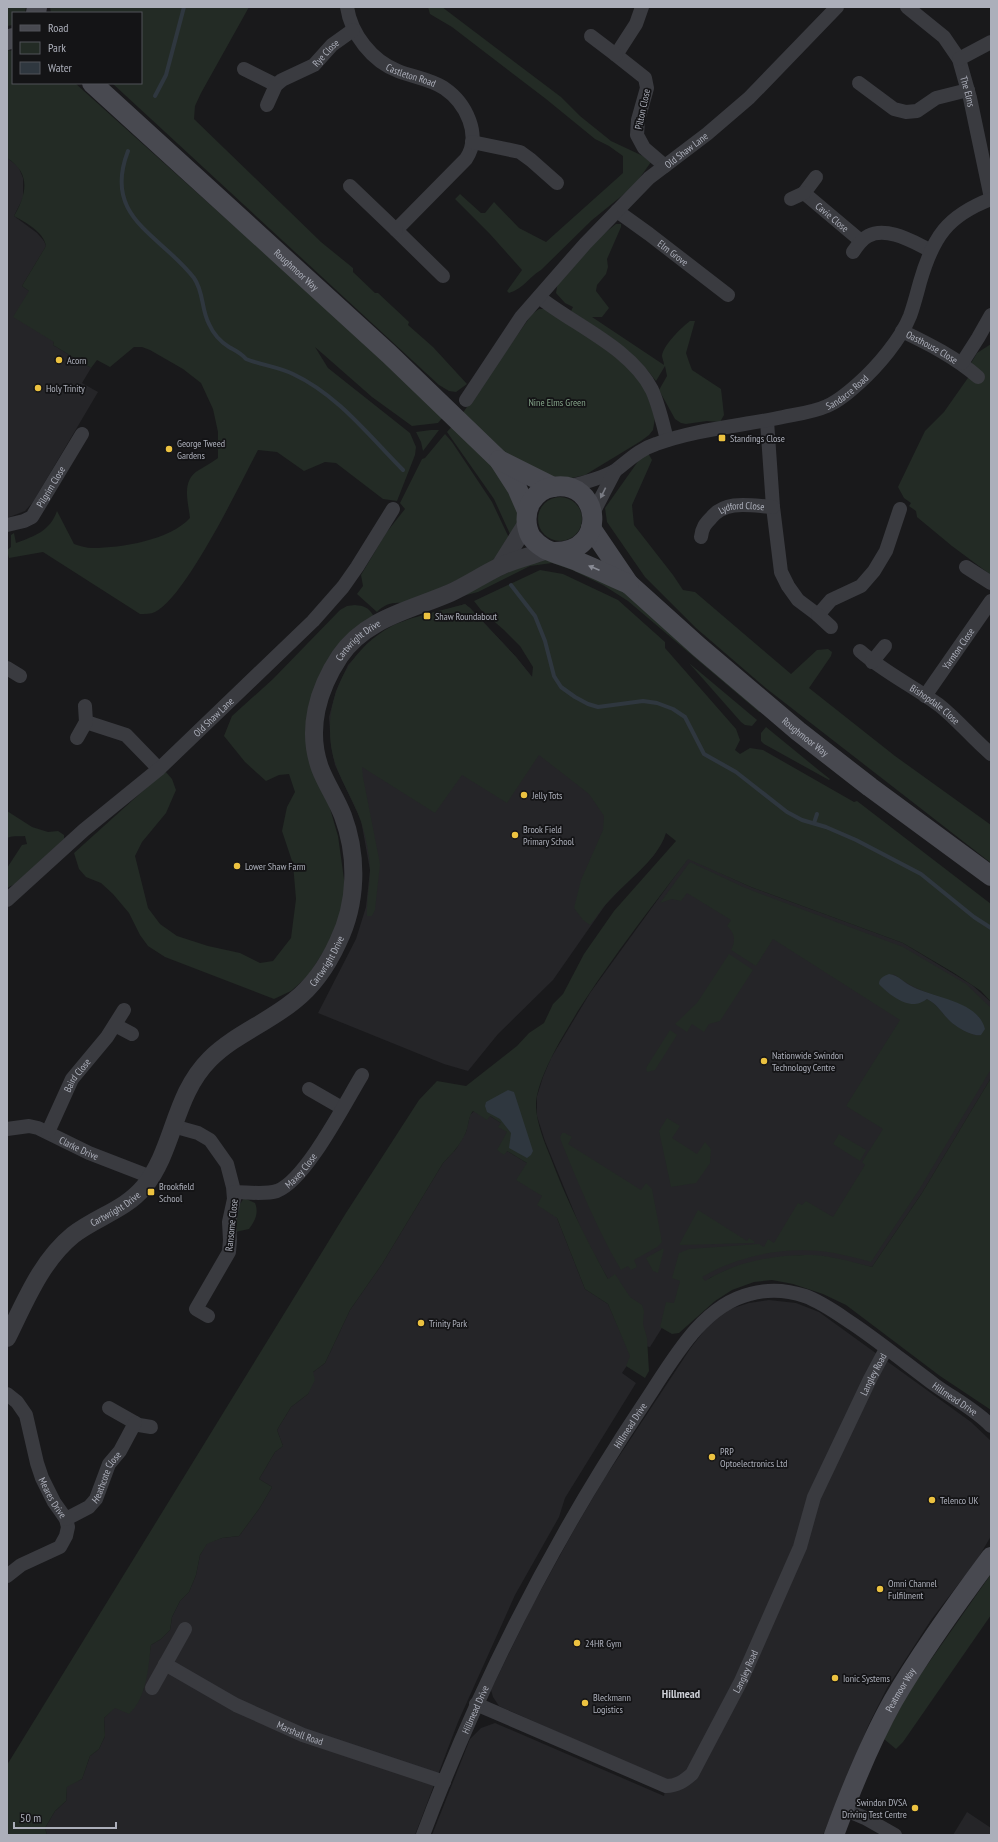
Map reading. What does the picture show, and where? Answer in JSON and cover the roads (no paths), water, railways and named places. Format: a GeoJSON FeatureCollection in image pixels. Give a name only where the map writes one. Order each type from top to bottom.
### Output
{"type":"FeatureCollection","features":[{"type":"Feature","properties":{"kind":"main road","name":"Roughmoor Way"},"geometry":{"type":"LineString","coordinates":[[93,84],[377,344],[499,460],[517,488],[532,537],[538,544],[629,584]]}},
{"type":"Feature","properties":{"kind":"main road","name":"Roughmoor Way"},"geometry":{"type":"LineString","coordinates":[[499,460],[560,487],[583,495],[588,502],[592,522],[629,584],[798,731],[910,818],[991,876]]}},
{"type":"Feature","properties":{"kind":"main road"},"geometry":{"type":"LineString","coordinates":[[527,517],[536,496],[542,490],[560,487]]}},
{"type":"Feature","properties":{"kind":"main road"},"geometry":{"type":"LineString","coordinates":[[552,551],[564,552],[573,550],[588,537],[592,522]]}},
{"type":"Feature","properties":{"kind":"main road","name":"Peatmoor Way"},"geometry":{"type":"LineString","coordinates":[[834,1835],[873,1740],[896,1695],[932,1640],[991,1557]]}},
{"type":"Feature","properties":{"kind":"street","name":"Castleton Road"},"geometry":{"type":"LineString","coordinates":[[347,7],[353,30],[361,43],[393,69],[439,86],[456,99],[463,108],[471,125],[472,142],[466,159],[396,230]]}},
{"type":"Feature","properties":{"kind":"street"},"geometry":{"type":"LineString","coordinates":[[616,54],[636,24],[642,7]]}},
{"type":"Feature","properties":{"kind":"street","name":"Old Shaw Lane"},"geometry":{"type":"LineString","coordinates":[[466,400],[521,317],[576,253],[649,178],[707,134],[749,98],[837,7]]}},
{"type":"Feature","properties":{"kind":"street","name":"The Elms"},"geometry":{"type":"LineString","coordinates":[[907,7],[944,37],[959,59],[968,90],[991,198]]}},
{"type":"Feature","properties":{"kind":"street","name":"Rye Close"},"geometry":{"type":"LineString","coordinates":[[276,85],[289,75],[314,64],[332,45],[353,30]]}},
{"type":"Feature","properties":{"kind":"street","name":"Pilton Close"},"geometry":{"type":"LineString","coordinates":[[591,36],[645,78],[647,88],[638,120],[637,135],[644,148],[665,166]]}},
{"type":"Feature","properties":{"kind":"street"},"geometry":{"type":"LineString","coordinates":[[959,59],[991,42]]}},
{"type":"Feature","properties":{"kind":"street"},"geometry":{"type":"LineString","coordinates":[[244,69],[276,85],[267,105]]}},
{"type":"Feature","properties":{"kind":"street"},"geometry":{"type":"LineString","coordinates":[[859,83],[894,110],[906,112],[917,111],[936,98],[968,90]]}},
{"type":"Feature","properties":{"kind":"street"},"geometry":{"type":"LineString","coordinates":[[472,142],[520,152],[557,183]]}},
{"type":"Feature","properties":{"kind":"street"},"geometry":{"type":"LineString","coordinates":[[791,199],[804,193],[816,177]]}},
{"type":"Feature","properties":{"kind":"street"},"geometry":{"type":"LineString","coordinates":[[350,186],[443,276]]}},
{"type":"Feature","properties":{"kind":"street","name":"Cavie Close"},"geometry":{"type":"LineString","coordinates":[[804,193],[857,246],[868,236],[882,233],[892,234],[930,250]]}},
{"type":"Feature","properties":{"kind":"street","name":"Sandacre Road"},"geometry":{"type":"LineString","coordinates":[[560,487],[583,483],[615,471],[642,450],[667,440],[690,434],[767,421],[813,411],[838,400],[859,383],[902,331],[909,318],[930,250],[938,236],[946,226],[976,205],[991,198]]}},
{"type":"Feature","properties":{"kind":"street","name":"Elm Grove"},"geometry":{"type":"LineString","coordinates":[[617,211],[728,295]]}},
{"type":"Feature","properties":{"kind":"street"},"geometry":{"type":"LineString","coordinates":[[538,297],[561,314],[612,347],[631,363],[651,389],[659,409],[667,440]]}},
{"type":"Feature","properties":{"kind":"street","name":"Oasthouse Close"},"geometry":{"type":"LineString","coordinates":[[962,363],[991,315]]}},
{"type":"Feature","properties":{"kind":"street","name":"Oasthouse Close"},"geometry":{"type":"LineString","coordinates":[[902,331],[930,344],[962,363],[978,377]]}},
{"type":"Feature","properties":{"kind":"street"},"geometry":{"type":"LineString","coordinates":[[767,421],[773,507],[779,561],[783,577],[798,600],[831,627]]}},
{"type":"Feature","properties":{"kind":"street","name":"Pilgrim Close"},"geometry":{"type":"LineString","coordinates":[[7,525],[24,521],[32,517],[82,434]]}},
{"type":"Feature","properties":{"kind":"street","name":"Sandacre Road"},"geometry":{"type":"LineString","coordinates":[[592,522],[615,471]]}},
{"type":"Feature","properties":{"kind":"street","name":"Lydford Close"},"geometry":{"type":"LineString","coordinates":[[701,537],[703,526],[714,513],[722,508],[740,505],[773,507]]}},
{"type":"Feature","properties":{"kind":"street","name":"Old Shaw Lane"},"geometry":{"type":"LineString","coordinates":[[7,900],[84,830],[159,769],[284,650],[330,602],[357,567],[393,509]]}},
{"type":"Feature","properties":{"kind":"street"},"geometry":{"type":"LineString","coordinates":[[818,615],[831,600],[861,586],[874,572],[886,551],[900,509]]}},
{"type":"Feature","properties":{"kind":"street","name":"Cartwright Drive"},"geometry":{"type":"LineString","coordinates":[[500,566],[527,517]]}},
{"type":"Feature","properties":{"kind":"street","name":"Cartwright Drive"},"geometry":{"type":"LineString","coordinates":[[7,1338],[37,1279],[50,1258],[73,1235],[123,1206],[134,1197],[151,1177],[163,1154],[185,1094],[207,1062],[230,1041],[282,1010],[305,991],[321,971],[340,938],[348,917],[352,893],[353,856],[343,816],[321,770],[314,732],[318,703],[331,671],[348,646],[368,628],[393,615],[456,590],[500,566],[552,551]]}},
{"type":"Feature","properties":{"kind":"street"},"geometry":{"type":"LineString","coordinates":[[966,567],[991,582]]}},
{"type":"Feature","properties":{"kind":"street","name":"Yarnton Close"},"geometry":{"type":"LineString","coordinates":[[925,696],[991,601]]}},
{"type":"Feature","properties":{"kind":"street"},"geometry":{"type":"LineString","coordinates":[[872,662],[885,646]]}},
{"type":"Feature","properties":{"kind":"street","name":"Bishopdale Close"},"geometry":{"type":"LineString","coordinates":[[860,651],[872,662],[925,696],[951,715],[991,754]]}},
{"type":"Feature","properties":{"kind":"street"},"geometry":{"type":"LineString","coordinates":[[7,668],[20,676]]}},
{"type":"Feature","properties":{"kind":"street"},"geometry":{"type":"LineString","coordinates":[[77,738],[86,722],[85,706]]}},
{"type":"Feature","properties":{"kind":"street"},"geometry":{"type":"LineString","coordinates":[[86,722],[126,735],[159,769]]}},
{"type":"Feature","properties":{"kind":"street","name":"Baird Close"},"geometry":{"type":"LineString","coordinates":[[48,1132],[72,1079],[115,1024],[124,1010]]}},
{"type":"Feature","properties":{"kind":"street"},"geometry":{"type":"LineString","coordinates":[[115,1024],[132,1034]]}},
{"type":"Feature","properties":{"kind":"street","name":"Maxey Close"},"geometry":{"type":"LineString","coordinates":[[234,1192],[270,1192],[282,1188],[289,1183],[311,1160],[362,1075]]}},
{"type":"Feature","properties":{"kind":"street"},"geometry":{"type":"LineString","coordinates":[[309,1090],[342,1108]]}},
{"type":"Feature","properties":{"kind":"street","name":"Clarke Drive"},"geometry":{"type":"LineString","coordinates":[[7,1129],[29,1126],[48,1132],[90,1152],[151,1177]]}},
{"type":"Feature","properties":{"kind":"street","name":"Ransome Close"},"geometry":{"type":"LineString","coordinates":[[172,1126],[204,1136],[214,1144],[227,1164],[234,1192],[234,1203],[230,1218],[230,1240],[228,1252],[196,1309],[208,1316]]}},
{"type":"Feature","properties":{"kind":"street","name":"Hillmead Drive"},"geometry":{"type":"LineString","coordinates":[[423,1835],[476,1704],[524,1606],[579,1506],[655,1388],[694,1332],[713,1311],[725,1303],[752,1293],[788,1291],[807,1297],[830,1309],[990,1424]]}},
{"type":"Feature","properties":{"kind":"street","name":"Langley Road"},"geometry":{"type":"LineString","coordinates":[[476,1704],[666,1786],[677,1785],[686,1780],[692,1774],[741,1681],[800,1547],[814,1497],[870,1379],[886,1349]]}},
{"type":"Feature","properties":{"kind":"street","name":"Meares Drive"},"geometry":{"type":"LineString","coordinates":[[7,1394],[17,1402],[26,1415],[42,1478],[54,1502],[66,1519],[68,1527],[66,1536],[60,1548],[21,1565],[7,1576]]}},
{"type":"Feature","properties":{"kind":"street"},"geometry":{"type":"LineString","coordinates":[[109,1408],[135,1423],[151,1427]]}},
{"type":"Feature","properties":{"kind":"street","name":"Heathcote Close"},"geometry":{"type":"LineString","coordinates":[[66,1519],[89,1507],[96,1499],[109,1464],[120,1451],[135,1423]]}},
{"type":"Feature","properties":{"kind":"street"},"geometry":{"type":"LineString","coordinates":[[152,1688],[186,1629]]}},
{"type":"Feature","properties":{"kind":"street","name":"Marshall Road"},"geometry":{"type":"LineString","coordinates":[[165,1664],[236,1705],[296,1732],[444,1782]]}},
{"type":"Feature","properties":{"kind":"street"},"geometry":{"type":"LineString","coordinates":[[844,1809],[865,1818],[895,1835]]}},
{"type":"Feature","properties":{"kind":"water"},"geometry":{"type":"Polygon","coordinates":[[[889,974],[896,976],[922,991],[965,1006],[974,1012],[981,1020],[985,1029],[981,1035],[977,1035],[959,1028],[927,999],[920,1003],[910,1004],[896,998],[879,984],[884,976],[889,974]]]}},
{"type":"Feature","properties":{"kind":"water"},"geometry":{"type":"Polygon","coordinates":[[[508,1090],[514,1092],[533,1151],[527,1158],[509,1148],[511,1133],[500,1119],[487,1112],[485,1106],[486,1102],[508,1090]]]}},
{"type":"Feature","properties":{"kind":"waterway"},"geometry":{"type":"LineString","coordinates":[[155,96],[166,75],[184,7]]}},
{"type":"Feature","properties":{"kind":"waterway"},"geometry":{"type":"LineString","coordinates":[[128,151],[122,174],[123,193],[128,209],[138,223],[194,278],[199,289],[206,318],[218,337],[226,345],[246,359],[293,374],[324,393],[352,417],[403,470]]}},
{"type":"Feature","properties":{"kind":"waterway"},"geometry":{"type":"LineString","coordinates":[[511,585],[535,616],[545,641],[554,676],[561,687],[575,697],[588,704],[598,707],[643,701],[657,703],[673,709],[685,717],[704,754],[736,772],[787,812],[802,820],[826,827],[856,840],[921,874],[974,917],[991,928]]}},
{"type":"Feature","properties":{"kind":"waterway"},"geometry":{"type":"LineString","coordinates":[[814,823],[817,814]]}},
{"type":"Feature","properties":{"kind":"place","name":"Acorn"},"geometry":{"type":"Point","coordinates":[59,360]}},
{"type":"Feature","properties":{"kind":"place","name":"Holy Trinity"},"geometry":{"type":"Point","coordinates":[38,388]}},
{"type":"Feature","properties":{"kind":"place","name":"Standings Close"},"geometry":{"type":"Point","coordinates":[722,438]}},
{"type":"Feature","properties":{"kind":"place","name":"George Tweed Gardens"},"geometry":{"type":"Point","coordinates":[169,449]}},
{"type":"Feature","properties":{"kind":"place","name":"Shaw Roundabout"},"geometry":{"type":"Point","coordinates":[427,616]}},
{"type":"Feature","properties":{"kind":"place","name":"Jelly Tots"},"geometry":{"type":"Point","coordinates":[524,795]}},
{"type":"Feature","properties":{"kind":"place","name":"Brook Field Primary School"},"geometry":{"type":"Point","coordinates":[515,835]}},
{"type":"Feature","properties":{"kind":"place","name":"Lower Shaw Farm"},"geometry":{"type":"Point","coordinates":[237,866]}},
{"type":"Feature","properties":{"kind":"place","name":"Nationwide Swindon Technology Centre"},"geometry":{"type":"Point","coordinates":[764,1061]}},
{"type":"Feature","properties":{"kind":"place","name":"Brookfield School"},"geometry":{"type":"Point","coordinates":[151,1192]}},
{"type":"Feature","properties":{"kind":"place","name":"Trinity Park"},"geometry":{"type":"Point","coordinates":[421,1323]}},
{"type":"Feature","properties":{"kind":"place","name":"PRP Optoelectronics Ltd"},"geometry":{"type":"Point","coordinates":[712,1457]}},
{"type":"Feature","properties":{"kind":"place","name":"Telenco UK"},"geometry":{"type":"Point","coordinates":[932,1500]}},
{"type":"Feature","properties":{"kind":"place","name":"Omni Channel Fulfilment"},"geometry":{"type":"Point","coordinates":[880,1589]}},
{"type":"Feature","properties":{"kind":"place","name":"24HR Gym"},"geometry":{"type":"Point","coordinates":[577,1643]}},
{"type":"Feature","properties":{"kind":"place","name":"Ionic Systems"},"geometry":{"type":"Point","coordinates":[835,1678]}},
{"type":"Feature","properties":{"kind":"place","name":"Bleckmann Logistics"},"geometry":{"type":"Point","coordinates":[585,1703]}},
{"type":"Feature","properties":{"kind":"place","name":"Swindon DVSA Driving Test Centre"},"geometry":{"type":"Point","coordinates":[915,1808]}},
{"type":"Feature","properties":{"kind":"district","name":"Hillmead"},"geometry":{"type":"Point","coordinates":[681,1694]}},
{"type":"Feature","properties":{"kind":"park label","name":"Nine Elms Green"},"geometry":{"type":"Point","coordinates":[557,402]}}]}
